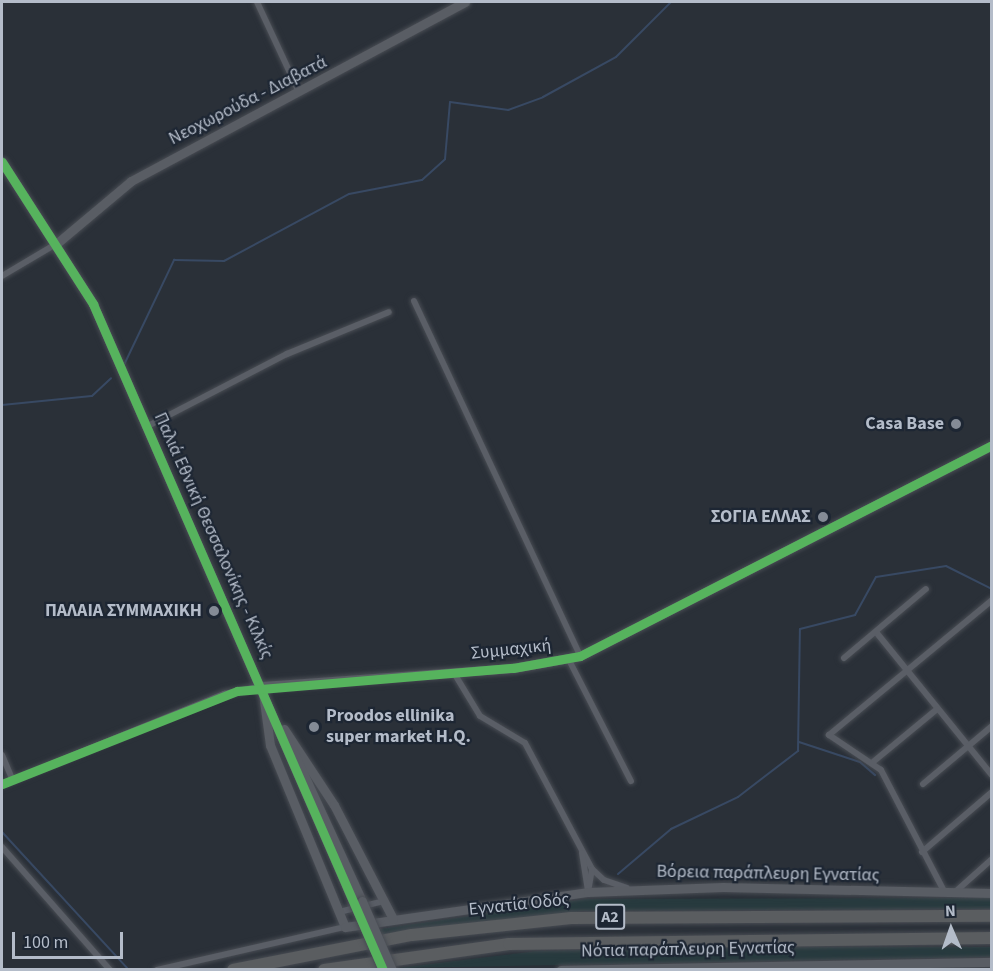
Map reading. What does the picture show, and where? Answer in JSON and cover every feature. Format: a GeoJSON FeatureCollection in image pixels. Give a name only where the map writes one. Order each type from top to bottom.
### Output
{"type":"FeatureCollection","features":[{"type":"Feature","properties":{"kind":"highway","name":"Εγνατία Οδός"},"geometry":{"type":"LineString","coordinates":[[233,969],[412,935],[571,918],[992,916]]}},
{"type":"Feature","properties":{"kind":"highway","name":"Εγνατία Οδός"},"geometry":{"type":"LineString","coordinates":[[324,969],[540,942],[992,938]]}},
{"type":"Feature","properties":{"kind":"street"},"geometry":{"type":"LineString","coordinates":[[257,2],[300,93]]}},
{"type":"Feature","properties":{"kind":"street","name":"Νεοχωρούδα - Διαβατά"},"geometry":{"type":"LineString","coordinates":[[56,244],[131,181],[300,93],[465,2]]}},
{"type":"Feature","properties":{"kind":"street","name":"Παλιά Εθνική Θεσσαλονίκης - Κιλκίς"},"geometry":{"type":"LineString","coordinates":[[2,162],[93,304],[283,737],[358,903],[392,969]]}},
{"type":"Feature","properties":{"kind":"street"},"geometry":{"type":"LineString","coordinates":[[2,276],[56,244]]}},
{"type":"Feature","properties":{"kind":"street"},"geometry":{"type":"LineString","coordinates":[[414,301],[580,656]]}},
{"type":"Feature","properties":{"kind":"street"},"geometry":{"type":"LineString","coordinates":[[146,427],[298,348],[388,312]]}},
{"type":"Feature","properties":{"kind":"street","name":"Συμμαχική"},"geometry":{"type":"LineString","coordinates":[[2,784],[225,694],[262,686],[454,673],[569,660],[992,445]]}},
{"type":"Feature","properties":{"kind":"street"},"geometry":{"type":"LineString","coordinates":[[844,658],[926,589]]}},
{"type":"Feature","properties":{"kind":"street"},"geometry":{"type":"LineString","coordinates":[[992,600],[830,732],[832,741],[873,762],[922,852],[949,893],[992,859]]}},
{"type":"Feature","properties":{"kind":"street"},"geometry":{"type":"LineString","coordinates":[[876,632],[904,670],[992,775]]}},
{"type":"Feature","properties":{"kind":"street"},"geometry":{"type":"LineString","coordinates":[[569,660],[631,781]]}},
{"type":"Feature","properties":{"kind":"street"},"geometry":{"type":"LineString","coordinates":[[454,673],[480,716],[525,743],[592,868],[604,880],[635,890]]}},
{"type":"Feature","properties":{"kind":"street"},"geometry":{"type":"LineString","coordinates":[[262,686],[270,745],[345,927]]}},
{"type":"Feature","properties":{"kind":"street"},"geometry":{"type":"LineString","coordinates":[[873,762],[937,708]]}},
{"type":"Feature","properties":{"kind":"street"},"geometry":{"type":"LineString","coordinates":[[273,713],[329,796],[393,919]]}},
{"type":"Feature","properties":{"kind":"street"},"geometry":{"type":"LineString","coordinates":[[923,784],[992,726]]}},
{"type":"Feature","properties":{"kind":"street"},"geometry":{"type":"LineString","coordinates":[[2,755],[12,779]]}},
{"type":"Feature","properties":{"kind":"street"},"geometry":{"type":"LineString","coordinates":[[922,852],[992,792]]}},
{"type":"Feature","properties":{"kind":"street"},"geometry":{"type":"LineString","coordinates":[[2,847],[110,969]]}},
{"type":"Feature","properties":{"kind":"street"},"geometry":{"type":"LineString","coordinates":[[582,853],[588,892]]}},
{"type":"Feature","properties":{"kind":"street"},"geometry":{"type":"LineString","coordinates":[[588,892],[592,868]]}},
{"type":"Feature","properties":{"kind":"street","name":"Βόρεια παράπλευρη Εγνατίας"},"geometry":{"type":"LineString","coordinates":[[156,969],[345,927],[588,892],[635,890],[992,893]]}},
{"type":"Feature","properties":{"kind":"street"},"geometry":{"type":"LineString","coordinates":[[339,912],[384,901]]}},
{"type":"Feature","properties":{"kind":"street","name":"Παλιά Εθνική Θεσσαλονίκης - Κιλκίς"},"geometry":{"type":"LineString","coordinates":[[358,903],[383,969]]}},
{"type":"Feature","properties":{"kind":"street"},"geometry":{"type":"LineString","coordinates":[[848,968],[992,962]]}},
{"type":"Feature","properties":{"kind":"street"},"geometry":{"type":"LineString","coordinates":[[816,964],[825,969]]}},
{"type":"Feature","properties":{"kind":"street","name":"Νότια παράπλευρη Εγνατίας"},"geometry":{"type":"LineString","coordinates":[[561,969],[816,964],[848,968]]}},
{"type":"Feature","properties":{"kind":"green space"},"geometry":{"type":"Polygon","coordinates":[[[991,898],[991,909],[582,911],[383,936],[380,929],[585,899],[991,898]]]}},
{"type":"Feature","properties":{"kind":"green space"},"geometry":{"type":"Polygon","coordinates":[[[703,947],[992,947],[991,957],[398,968],[537,951],[703,947]]]}},
{"type":"Feature","properties":{"kind":"waterway"},"geometry":{"type":"LineString","coordinates":[[123,367],[174,260],[224,261],[349,194],[422,180],[445,159],[450,102],[508,110],[543,97],[616,57],[671,2]]}},
{"type":"Feature","properties":{"kind":"waterway"},"geometry":{"type":"LineString","coordinates":[[2,405],[92,396],[111,378]]}},
{"type":"Feature","properties":{"kind":"waterway"},"geometry":{"type":"LineString","coordinates":[[618,874],[671,829],[738,797],[798,751],[800,629],[855,615],[876,577],[946,566],[992,589]]}},
{"type":"Feature","properties":{"kind":"waterway"},"geometry":{"type":"LineString","coordinates":[[799,742],[860,762],[875,775]]}},
{"type":"Feature","properties":{"kind":"waterway"},"geometry":{"type":"LineString","coordinates":[[2,832],[127,968]]}},
{"type":"Feature","properties":{"kind":"cycle path"},"geometry":{"type":"LineString","coordinates":[[2,162],[93,304],[383,970]]}},
{"type":"Feature","properties":{"kind":"cycle path"},"geometry":{"type":"LineString","coordinates":[[2,784],[237,691],[513,668],[580,656],[992,445]]}},
{"type":"Feature","properties":{"kind":"place","name":"Casa Base"},"geometry":{"type":"Point","coordinates":[956,424]}},
{"type":"Feature","properties":{"kind":"place","name":"ΣΟΓΙΑ ΕΛΛΑΣ"},"geometry":{"type":"Point","coordinates":[823,517]}},
{"type":"Feature","properties":{"kind":"place","name":"ΠΑΛΑΙΑ ΣΥΜΜΑΧΙΚΗ"},"geometry":{"type":"Point","coordinates":[214,611]}},
{"type":"Feature","properties":{"kind":"place","name":"Proodos ellinika super market H.Q."},"geometry":{"type":"Point","coordinates":[314,727]}}]}
